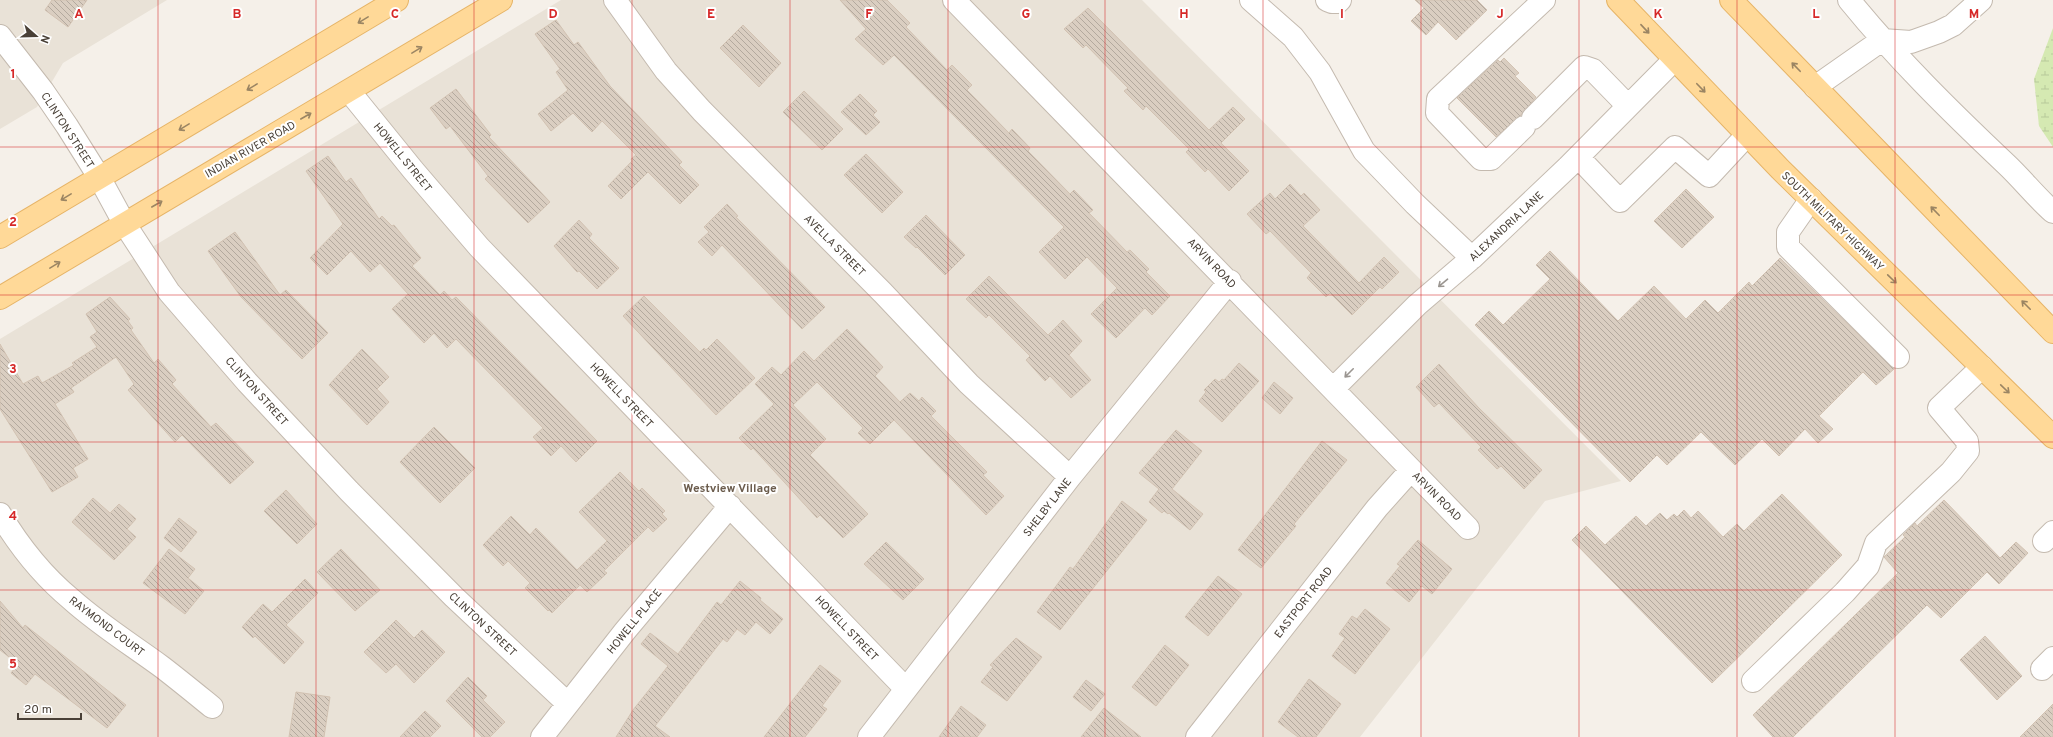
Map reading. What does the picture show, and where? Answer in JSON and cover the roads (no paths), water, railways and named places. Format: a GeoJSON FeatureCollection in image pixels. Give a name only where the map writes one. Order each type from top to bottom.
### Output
{"type":"FeatureCollection","features":[{"type":"Feature","properties":{"kind":"main road"},"geometry":{"type":"LineString","coordinates":[[0,237],[397,0]]}},
{"type":"Feature","properties":{"kind":"main road","name":"INDIAN RIVER ROAD"},"geometry":{"type":"LineString","coordinates":[[0,298],[501,0]]}},
{"type":"Feature","properties":{"kind":"main road","name":"SOUTH MILITARY HIGHWAY"},"geometry":{"type":"LineString","coordinates":[[1618,0],[1674,60],[1811,200],[2053,436]]}},
{"type":"Feature","properties":{"kind":"main road"},"geometry":{"type":"LineString","coordinates":[[1731,0],[2053,332]]}},
{"type":"Feature","properties":{"kind":"street","name":"AVELLA STREET"},"geometry":{"type":"LineString","coordinates":[[615,0],[666,71],[702,112],[883,293],[970,384],[1070,477]]}},
{"type":"Feature","properties":{"kind":"street","name":"ARVIN ROAD"},"geometry":{"type":"LineString","coordinates":[[954,0],[1230,281],[1468,528]]}},
{"type":"Feature","properties":{"kind":"street"},"geometry":{"type":"LineString","coordinates":[[1251,0],[1293,38],[1320,72],[1364,150],[1415,204],[1472,258]]}},
{"type":"Feature","properties":{"kind":"street"},"geometry":{"type":"LineString","coordinates":[[1327,0],[1332,2],[1338,2],[1340,0]]}},
{"type":"Feature","properties":{"kind":"street"},"geometry":{"type":"LineString","coordinates":[[1544,0],[1438,99],[1437,113],[1481,159],[1491,159],[1584,67],[1593,70],[1628,106]]}},
{"type":"Feature","properties":{"kind":"street"},"geometry":{"type":"LineString","coordinates":[[1849,0],[1882,40],[1936,97],[2012,170],[2035,197],[2053,212]]}},
{"type":"Feature","properties":{"kind":"street"},"geometry":{"type":"LineString","coordinates":[[1815,86],[1882,40],[1911,42],[1939,32],[1953,25],[1981,0]]}},
{"type":"Feature","properties":{"kind":"street","name":"CLINTON STREET"},"geometry":{"type":"LineString","coordinates":[[0,36],[47,97],[99,177],[124,223],[169,292],[247,382],[349,491],[448,591],[567,704]]}},
{"type":"Feature","properties":{"kind":"street","name":"ALEXANDRIA LANE"},"geometry":{"type":"LineString","coordinates":[[1334,388],[1417,305],[1472,258],[1578,157],[1674,60]]}},
{"type":"Feature","properties":{"kind":"street","name":"HOWELL STREET"},"geometry":{"type":"LineString","coordinates":[[349,91],[413,170],[479,247],[906,689]]}},
{"type":"Feature","properties":{"kind":"street"},"geometry":{"type":"LineString","coordinates":[[1578,157],[1620,201],[1675,147],[1709,176],[1747,135]]}},
{"type":"Feature","properties":{"kind":"street"},"geometry":{"type":"LineString","coordinates":[[1811,200],[1788,232],[1788,247],[1898,357]]}},
{"type":"Feature","properties":{"kind":"street","name":"SHELBY LANE"},"geometry":{"type":"LineString","coordinates":[[869,737],[1070,477],[1230,281]]}},
{"type":"Feature","properties":{"kind":"street"},"geometry":{"type":"LineString","coordinates":[[1753,681],[1845,592],[1868,566],[1876,543],[1946,477],[1968,451],[1967,441],[1939,408],[1982,367]]}},
{"type":"Feature","properties":{"kind":"street","name":"EASTPORT ROAD"},"geometry":{"type":"LineString","coordinates":[[1197,737],[1376,508],[1411,470]]}},
{"type":"Feature","properties":{"kind":"street","name":"HOWELL PLACE"},"geometry":{"type":"LineString","coordinates":[[542,737],[567,704],[730,506]]}},
{"type":"Feature","properties":{"kind":"street","name":"RAYMOND COURT"},"geometry":{"type":"LineString","coordinates":[[0,514],[13,536],[41,570],[71,600],[99,622],[163,667],[212,707]]}},
{"type":"Feature","properties":{"kind":"district","name":"Westview Village"},"geometry":{"type":"Point","coordinates":[730,488]}}]}
